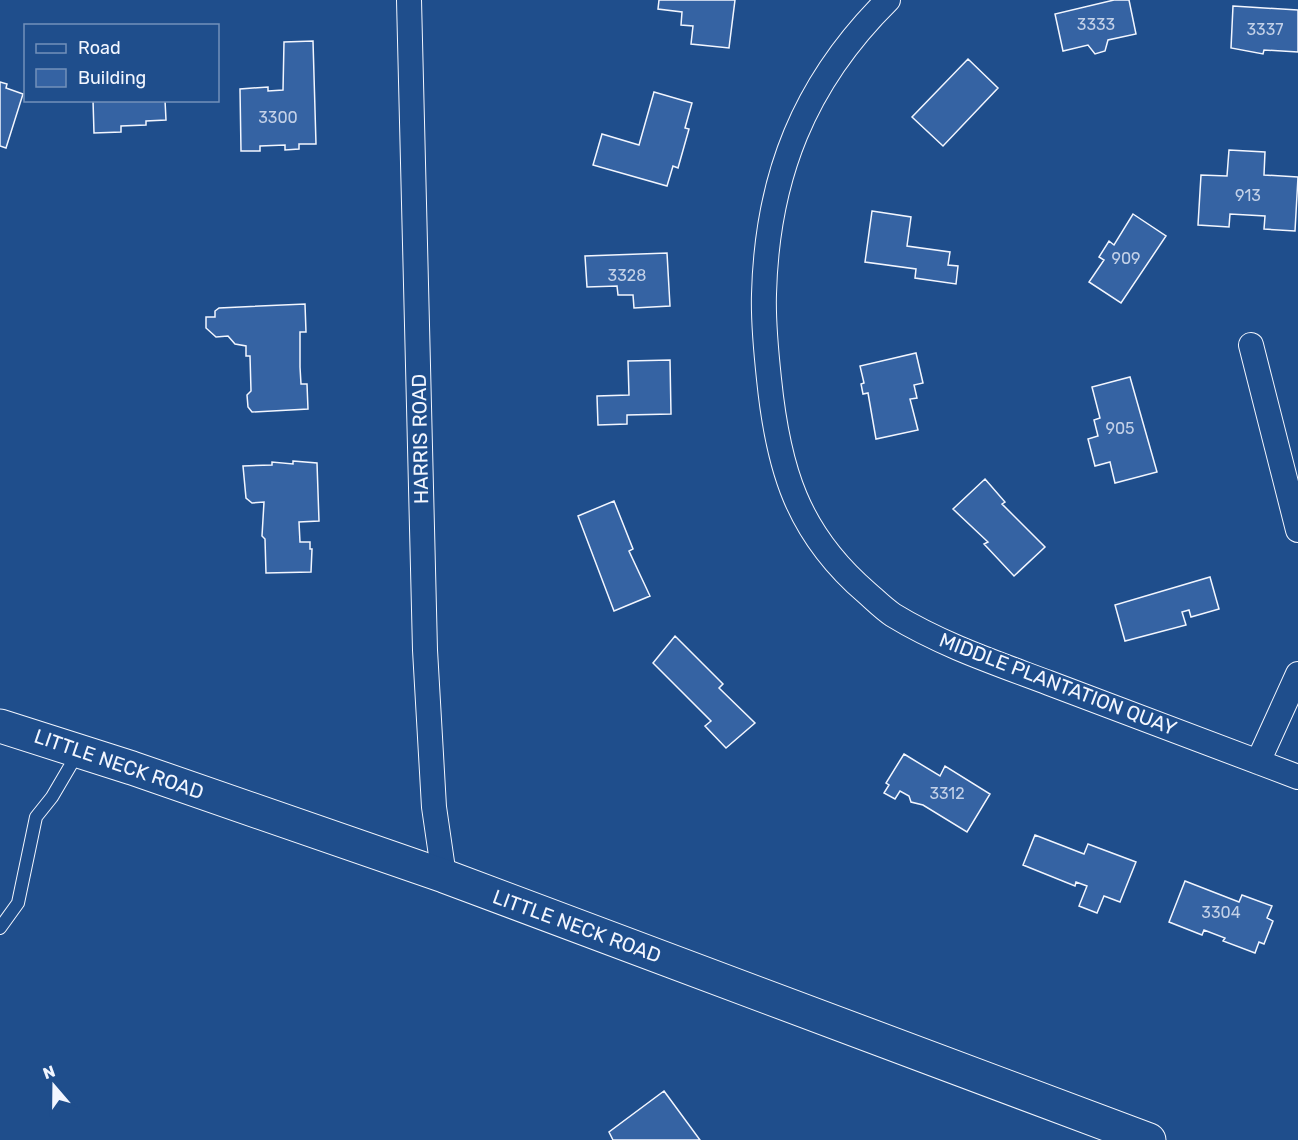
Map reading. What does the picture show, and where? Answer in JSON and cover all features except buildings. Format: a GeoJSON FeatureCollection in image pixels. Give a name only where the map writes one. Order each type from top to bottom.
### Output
{"type":"FeatureCollection","features":[{"type":"Feature","properties":{"kind":"street","name":"HARRIS ROAD"},"geometry":{"type":"LineString","coordinates":[[409,0],[425,650],[434,807],[444,876]]}},
{"type":"Feature","properties":{"kind":"street","name":"MIDDLE PLANTATION QUAY"},"geometry":{"type":"LineString","coordinates":[[888,0],[865,22],[832,64],[804,110],[787,157],[772,216],[765,265],[763,324],[774,432],[784,473],[801,512],[824,547],[851,579],[892,614],[957,648],[1298,777]]}},
{"type":"Feature","properties":{"kind":"street"},"geometry":{"type":"LineString","coordinates":[[1251,345],[1298,530]]}},
{"type":"Feature","properties":{"kind":"street"},"geometry":{"type":"LineString","coordinates":[[1258,762],[1298,674]]}},
{"type":"Feature","properties":{"kind":"street","name":"LITTLE NECK ROAD"},"geometry":{"type":"LineString","coordinates":[[0,726],[80,750],[444,876],[1149,1140]]}},
{"type":"Feature","properties":{"kind":"lane"},"geometry":{"type":"LineString","coordinates":[[0,928],[18,903],[36,817],[52,797],[80,750]]}}]}
